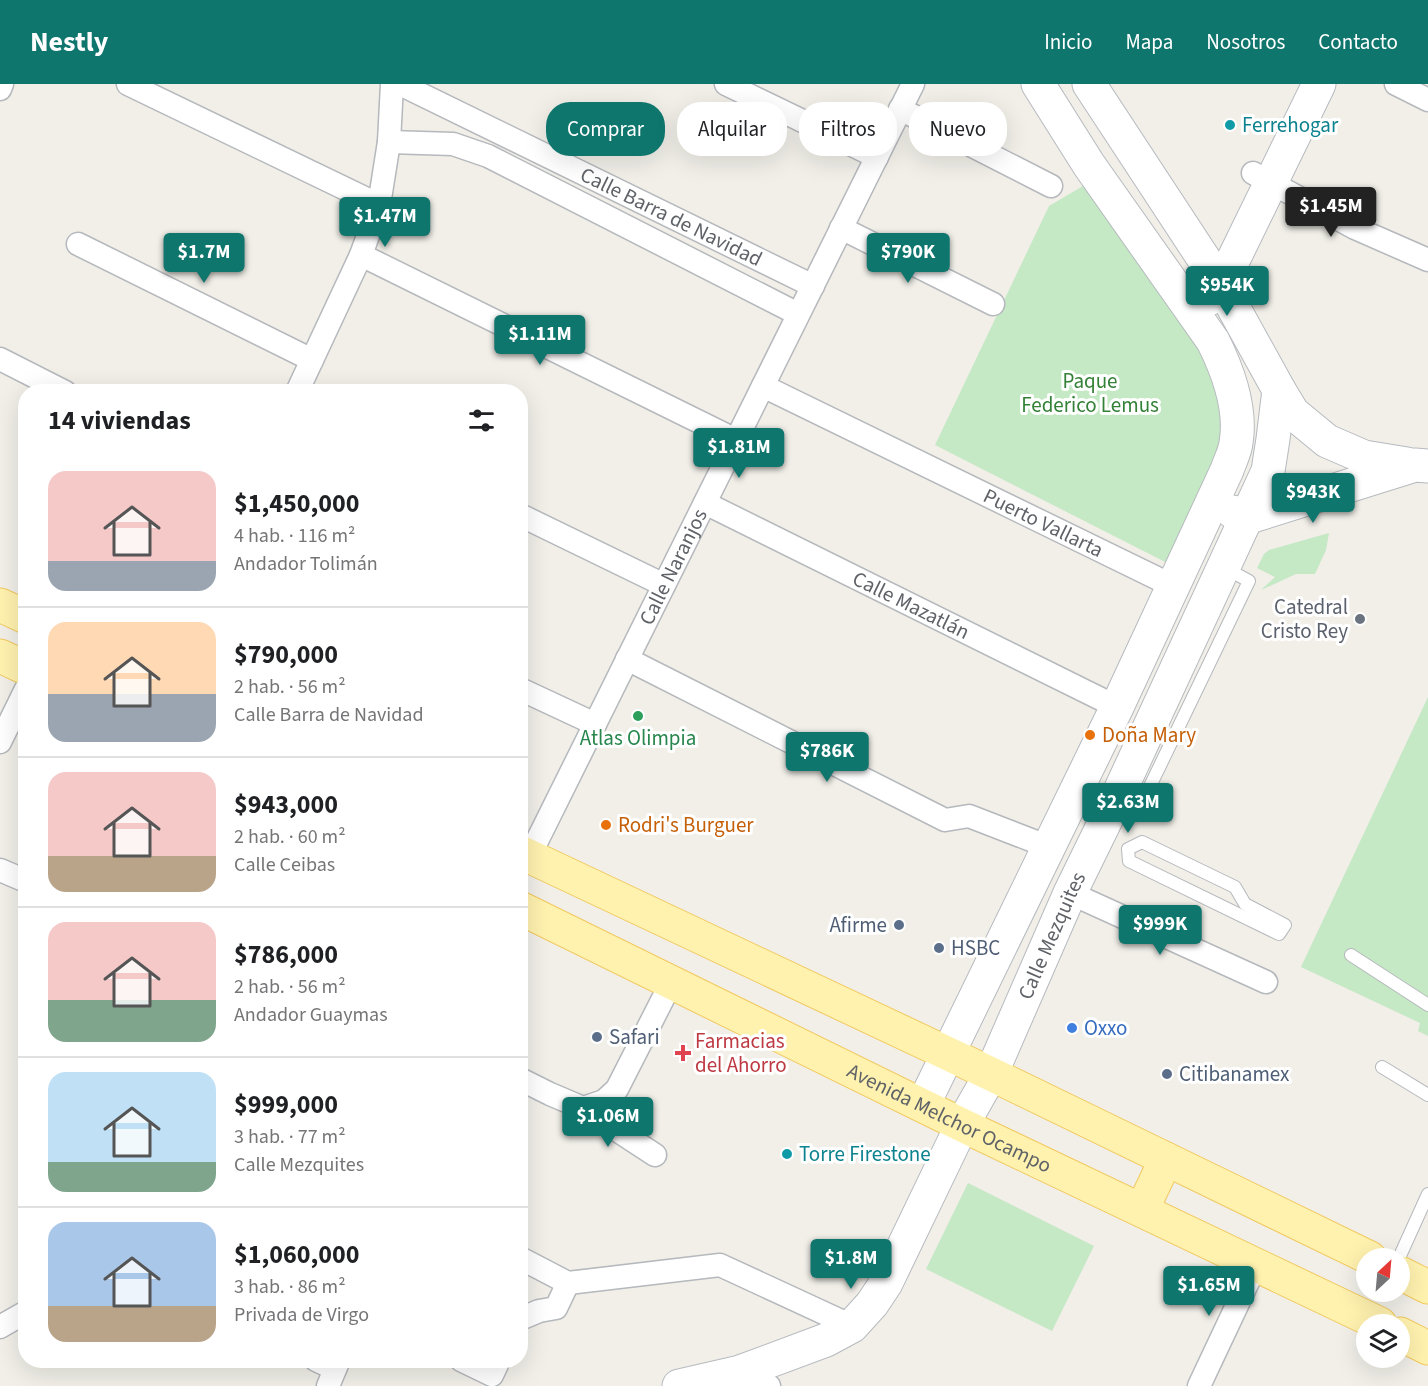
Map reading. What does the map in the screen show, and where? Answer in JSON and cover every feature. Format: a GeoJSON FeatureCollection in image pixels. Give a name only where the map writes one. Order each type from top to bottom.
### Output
{"type":"FeatureCollection","features":[{"type":"Feature","properties":{"kind":"main road"},"geometry":{"type":"LineString","coordinates":[[0,605],[18,613]]}},
{"type":"Feature","properties":{"kind":"main road"},"geometry":{"type":"LineString","coordinates":[[0,656],[18,664]]}},
{"type":"Feature","properties":{"kind":"main road"},"geometry":{"type":"LineString","coordinates":[[528,856],[991,1074],[1356,1251]]}},
{"type":"Feature","properties":{"kind":"main road","name":"Avenida Melchor Ocampo"},"geometry":{"type":"LineString","coordinates":[[528,912],[962,1125],[1359,1314]]}},
{"type":"Feature","properties":{"kind":"main road"},"geometry":{"type":"LineString","coordinates":[[1142,1210],[1166,1159]]}},
{"type":"Feature","properties":{"kind":"main road"},"geometry":{"type":"LineString","coordinates":[[1410,1278],[1428,1287]]}},
{"type":"Feature","properties":{"kind":"main road"},"geometry":{"type":"LineString","coordinates":[[1410,1339],[1428,1348]]}},
{"type":"Feature","properties":{"kind":"street"},"geometry":{"type":"LineString","coordinates":[[0,89],[2,84]]}},
{"type":"Feature","properties":{"kind":"street"},"geometry":{"type":"LineString","coordinates":[[128,84],[379,205]]}},
{"type":"Feature","properties":{"kind":"street"},"geometry":{"type":"LineString","coordinates":[[301,384],[361,255],[379,205],[389,142],[392,84]]}},
{"type":"Feature","properties":{"kind":"street","name":"Calle Barra de Navidad"},"geometry":{"type":"LineString","coordinates":[[400,84],[813,286]]}},
{"type":"Feature","properties":{"kind":"street"},"geometry":{"type":"LineString","coordinates":[[726,84],[877,157]]}},
{"type":"Feature","properties":{"kind":"street","name":"Calle Naranjos"},"geometry":{"type":"LineString","coordinates":[[528,849],[595,724],[913,84]]}},
{"type":"Feature","properties":{"kind":"street","name":"Calle Mezquites"},"geometry":{"type":"LineString","coordinates":[[923,1105],[1117,707],[1227,470],[1236,442],[1236,407],[1226,367],[1213,341],[1089,165],[1038,84]]}},
{"type":"Feature","properties":{"kind":"street"},"geometry":{"type":"LineString","coordinates":[[1089,84],[1214,275],[1293,412],[1327,441],[1364,457],[1422,465]]}},
{"type":"Feature","properties":{"kind":"street"},"geometry":{"type":"LineString","coordinates":[[1262,178],[1296,84]]}},
{"type":"Feature","properties":{"kind":"street"},"geometry":{"type":"LineString","coordinates":[[1187,306],[1214,275],[1262,178],[1319,84]]}},
{"type":"Feature","properties":{"kind":"street"},"geometry":{"type":"LineString","coordinates":[[1396,84],[1428,100]]}},
{"type":"Feature","properties":{"kind":"street"},"geometry":{"type":"LineString","coordinates":[[900,109],[1051,186]]}},
{"type":"Feature","properties":{"kind":"street","name":"Calle Barra de Navidad"},"geometry":{"type":"LineString","coordinates":[[389,142],[453,144],[488,156],[798,314]]}},
{"type":"Feature","properties":{"kind":"street"},"geometry":{"type":"LineString","coordinates":[[1262,178],[1355,228],[1428,260]]}},
{"type":"Feature","properties":{"kind":"street"},"geometry":{"type":"LineString","coordinates":[[841,228],[993,304]]}},
{"type":"Feature","properties":{"kind":"street"},"geometry":{"type":"LineString","coordinates":[[78,244],[312,360]]}},
{"type":"Feature","properties":{"kind":"street"},"geometry":{"type":"LineString","coordinates":[[361,255],[736,440]]}},
{"type":"Feature","properties":{"kind":"street"},"geometry":{"type":"LineString","coordinates":[[0,359],[49,384]]}},
{"type":"Feature","properties":{"kind":"street","name":"Puerto Vallarta"},"geometry":{"type":"LineString","coordinates":[[763,386],[1173,586]]}},
{"type":"Feature","properties":{"kind":"street","name":"Calle Mezquites"},"geometry":{"type":"LineString","coordinates":[[681,1386],[740,1372],[826,1340],[852,1326],[872,1304],[886,1283],[962,1125],[991,1074],[1070,893],[1113,842],[1119,794],[1268,471],[1279,390]]}},
{"type":"Feature","properties":{"kind":"street"},"geometry":{"type":"LineString","coordinates":[[1212,502],[1246,518],[1422,465]]}},
{"type":"Feature","properties":{"kind":"street","name":"Calle Mazatlán"},"geometry":{"type":"LineString","coordinates":[[705,503],[1117,707]]}},
{"type":"Feature","properties":{"kind":"street"},"geometry":{"type":"LineString","coordinates":[[528,519],[664,585]]}},
{"type":"Feature","properties":{"kind":"street"},"geometry":{"type":"LineString","coordinates":[[627,659],[945,820],[969,816],[1049,847]]}},
{"type":"Feature","properties":{"kind":"street"},"geometry":{"type":"LineString","coordinates":[[528,693],[595,724]]}},
{"type":"Feature","properties":{"kind":"street"},"geometry":{"type":"LineString","coordinates":[[0,742],[18,705]]}},
{"type":"Feature","properties":{"kind":"street"},"geometry":{"type":"LineString","coordinates":[[0,870],[18,878]]}},
{"type":"Feature","properties":{"kind":"street"},"geometry":{"type":"LineString","coordinates":[[1070,893],[1266,982]]}},
{"type":"Feature","properties":{"kind":"street"},"geometry":{"type":"LineString","coordinates":[[583,1108],[604,1101],[617,1089],[672,981]]}},
{"type":"Feature","properties":{"kind":"street"},"geometry":{"type":"LineString","coordinates":[[528,1083],[583,1108],[656,1155]]}},
{"type":"Feature","properties":{"kind":"street"},"geometry":{"type":"LineString","coordinates":[[528,1262],[568,1283],[720,1265],[852,1326]]}},
{"type":"Feature","properties":{"kind":"street"},"geometry":{"type":"LineString","coordinates":[[1199,1386],[1256,1265]]}},
{"type":"Feature","properties":{"kind":"street"},"geometry":{"type":"LineString","coordinates":[[528,1316],[556,1308],[568,1283]]}},
{"type":"Feature","properties":{"kind":"street"},"geometry":{"type":"LineString","coordinates":[[0,1327],[18,1317]]}},
{"type":"Feature","properties":{"kind":"street"},"geometry":{"type":"LineString","coordinates":[[478,1368],[492,1375],[495,1368]]}},
{"type":"Feature","properties":{"kind":"street"},"geometry":{"type":"LineString","coordinates":[[740,1372],[769,1386]]}},
{"type":"Feature","properties":{"kind":"lane"},"geometry":{"type":"LineString","coordinates":[[1113,842],[1142,842],[1235,887],[1245,904],[1285,925],[1279,934],[1128,861],[1113,842]]}},
{"type":"Feature","properties":{"kind":"lane"},"geometry":{"type":"LineString","coordinates":[[1351,955],[1428,1005]]}},
{"type":"Feature","properties":{"kind":"lane"},"geometry":{"type":"LineString","coordinates":[[1382,1067],[1428,1095]]}},
{"type":"Feature","properties":{"kind":"lane"},"geometry":{"type":"LineString","coordinates":[[1404,1248],[1428,1194]]}},
{"type":"Feature","properties":{"kind":"green space","name":"Paque Federico Lemus"},"geometry":{"type":"Polygon","coordinates":[[[1088,183],[1211,364],[1228,436],[1173,566],[935,445],[1049,206],[1088,183]]]}},
{"type":"Feature","properties":{"kind":"green space"},"geometry":{"type":"Polygon","coordinates":[[[1329,533],[1326,550],[1315,574],[1296,574],[1261,590],[1275,577],[1257,568],[1264,554],[1269,550],[1329,533]]]}},
{"type":"Feature","properties":{"kind":"green space"},"geometry":{"type":"Polygon","coordinates":[[[1428,697],[1428,1036],[1418,1031],[1420,1023],[1301,967],[1428,697]]]}},
{"type":"Feature","properties":{"kind":"green space"},"geometry":{"type":"Polygon","coordinates":[[[968,1183],[1094,1246],[1052,1331],[926,1269],[968,1183]]]}},
{"type":"Feature","properties":{"kind":"place","name":"Ferrehogar"},"geometry":{"type":"Point","coordinates":[1230,125]}},
{"type":"Feature","properties":{"kind":"place","name":"Catedral Cristo Rey"},"geometry":{"type":"Point","coordinates":[1360,619]}},
{"type":"Feature","properties":{"kind":"place","name":"Atlas Olimpia"},"geometry":{"type":"Point","coordinates":[638,716]}},
{"type":"Feature","properties":{"kind":"place","name":"Doña Mary"},"geometry":{"type":"Point","coordinates":[1090,735]}},
{"type":"Feature","properties":{"kind":"place","name":"Rodri's Burguer"},"geometry":{"type":"Point","coordinates":[606,825]}},
{"type":"Feature","properties":{"kind":"place","name":"Afirme"},"geometry":{"type":"Point","coordinates":[899,925]}},
{"type":"Feature","properties":{"kind":"place","name":"HSBC"},"geometry":{"type":"Point","coordinates":[939,948]}},
{"type":"Feature","properties":{"kind":"place","name":"Oxxo"},"geometry":{"type":"Point","coordinates":[1072,1028]}},
{"type":"Feature","properties":{"kind":"place","name":"Safari"},"geometry":{"type":"Point","coordinates":[597,1037]}},
{"type":"Feature","properties":{"kind":"place","name":"Farmacias del Ahorro"},"geometry":{"type":"Point","coordinates":[683,1053]}},
{"type":"Feature","properties":{"kind":"place","name":"Citibanamex"},"geometry":{"type":"Point","coordinates":[1167,1074]}},
{"type":"Feature","properties":{"kind":"place","name":"Torre Firestone"},"geometry":{"type":"Point","coordinates":[787,1154]}}]}
